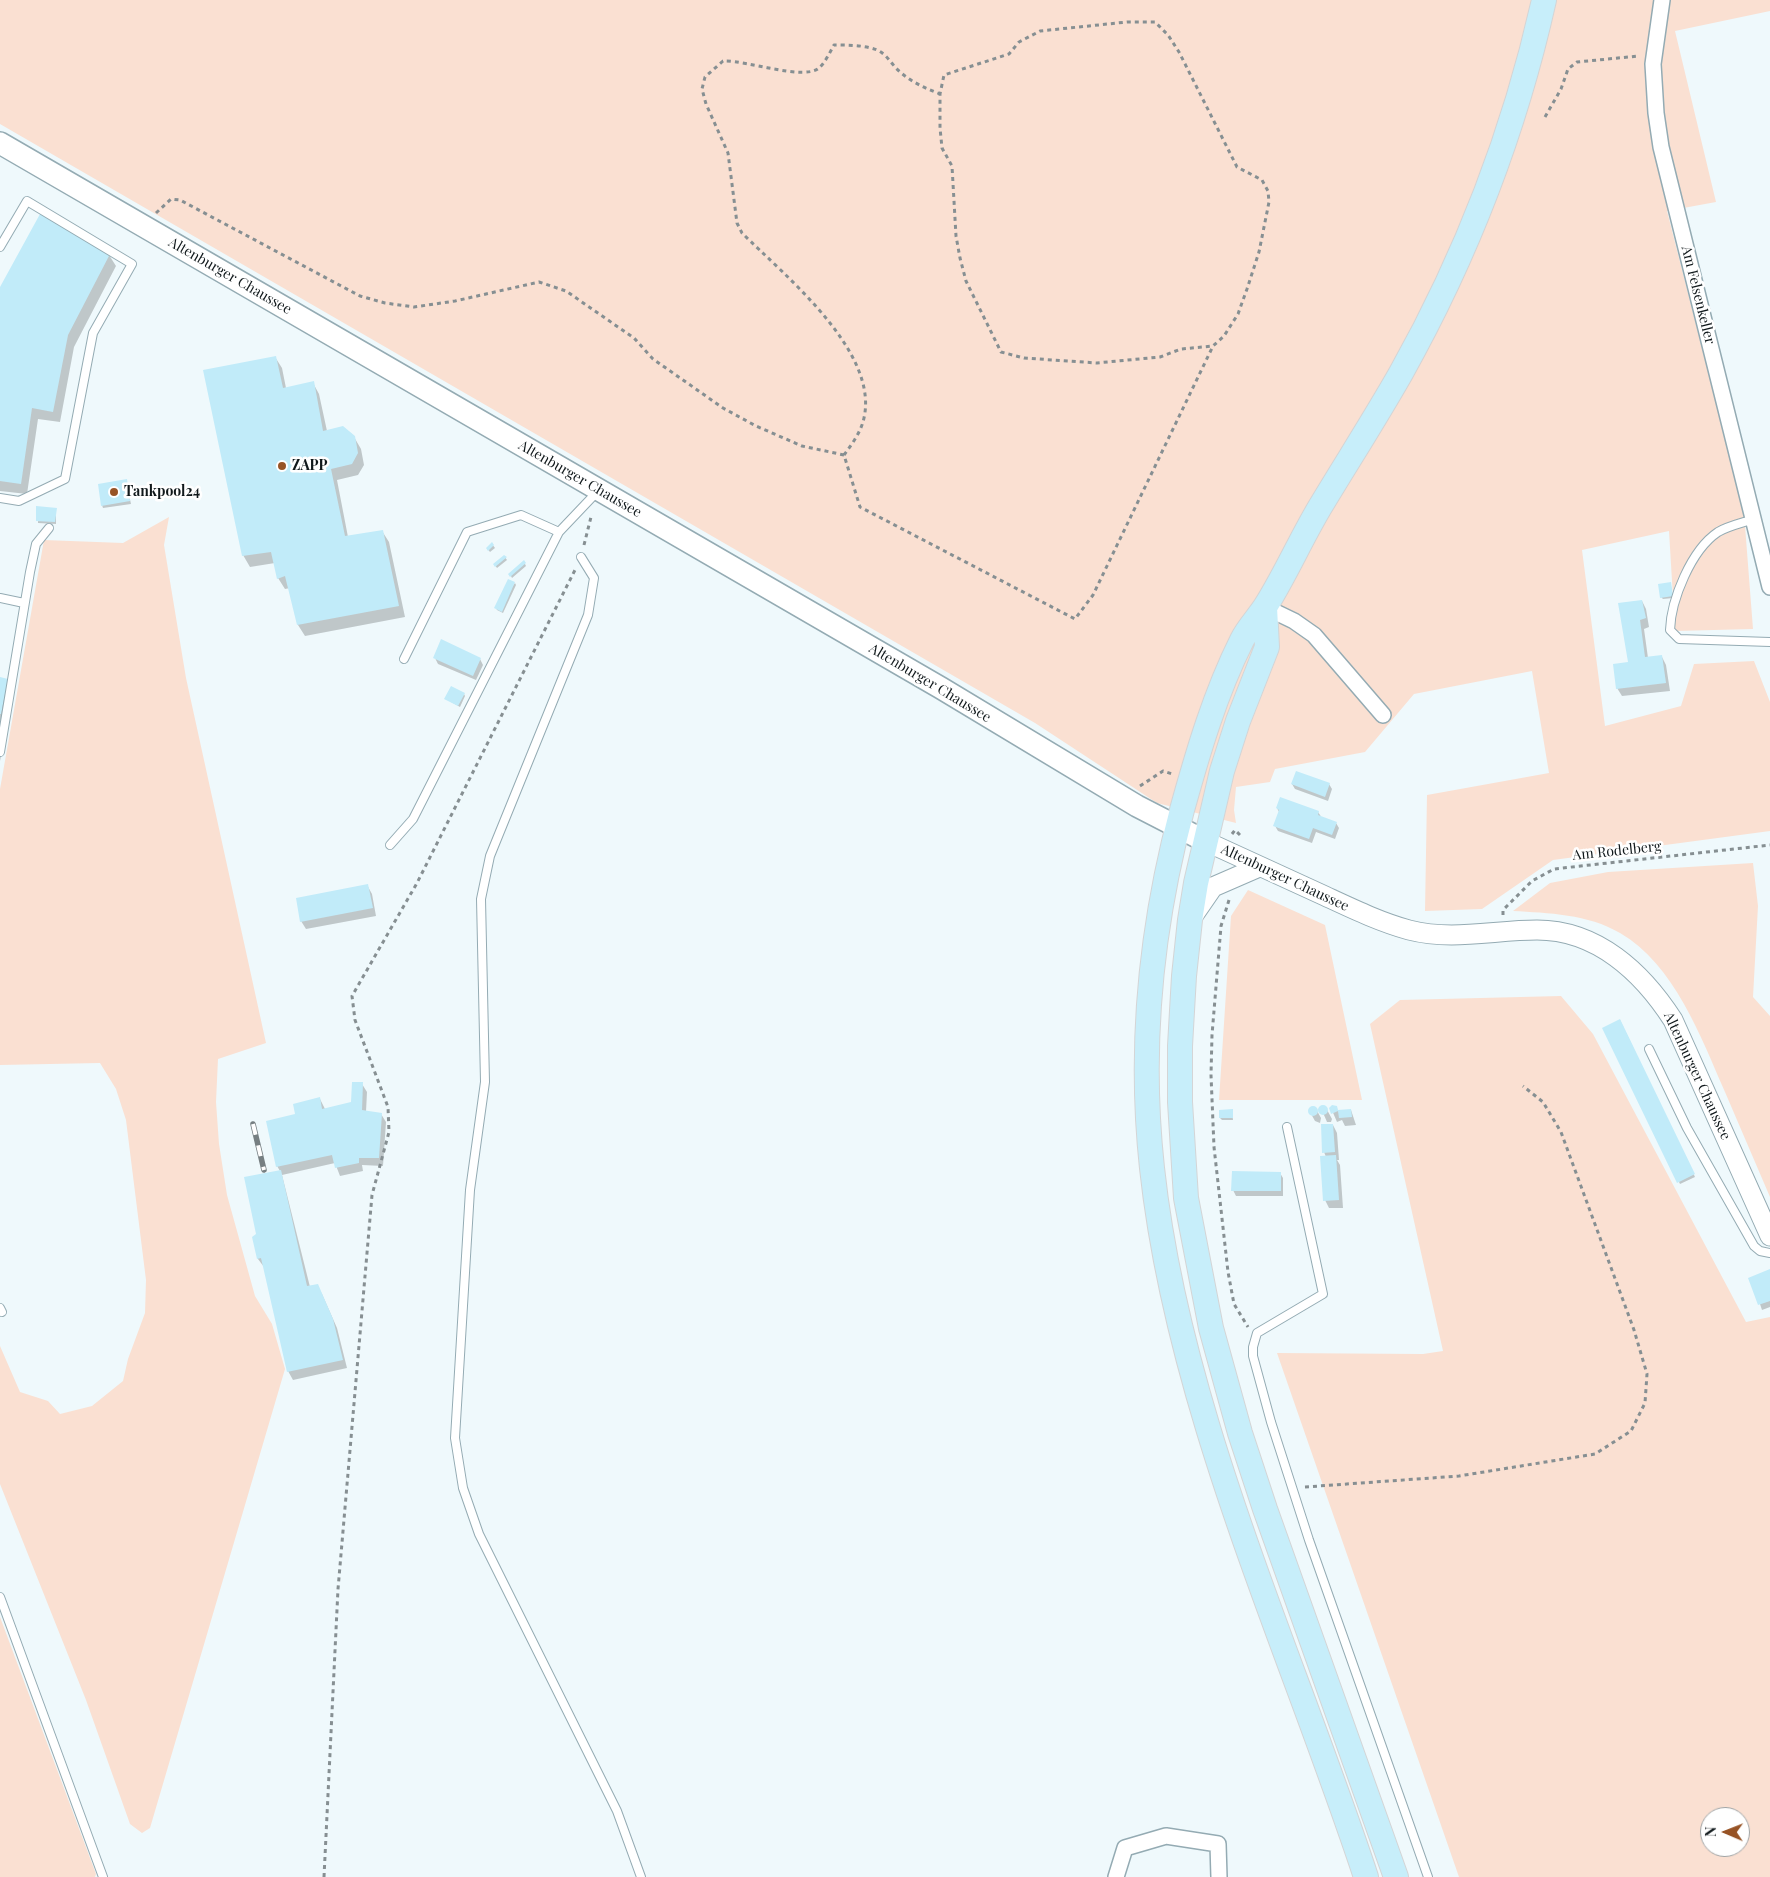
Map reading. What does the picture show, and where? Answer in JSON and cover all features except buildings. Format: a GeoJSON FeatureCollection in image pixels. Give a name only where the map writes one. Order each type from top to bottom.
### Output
{"type":"FeatureCollection","features":[{"type":"Feature","properties":{"kind":"main road"},"geometry":{"type":"LineString","coordinates":[[1366,1877],[1254,1565],[1216,1450],[1183,1331],[1158,1214],[1149,1123],[1148,1023],[1156,932],[1162,895],[1178,827],[1213,706],[1244,636],[1265,607],[1321,504],[1399,377],[1456,264],[1486,191],[1516,105],[1544,0]]}},
{"type":"Feature","properties":{"kind":"main road","name":"Altenburger Chaussee"},"geometry":{"type":"LineString","coordinates":[[0,143],[942,688],[1122,798],[1215,845]]}},
{"type":"Feature","properties":{"kind":"main road"},"geometry":{"type":"LineString","coordinates":[[1265,607],[1267,646],[1230,745],[1215,845],[1190,920],[1184,976],[1180,1046],[1186,1198],[1211,1328],[1235,1415],[1262,1500],[1396,1877]]}},
{"type":"Feature","properties":{"kind":"street","name":"Am Felsenkeller"},"geometry":{"type":"LineString","coordinates":[[1662,0],[1656,40],[1653,88],[1661,146],[1770,587]]}},
{"type":"Feature","properties":{"kind":"street"},"geometry":{"type":"LineString","coordinates":[[1265,607],[1294,621],[1314,635],[1383,715]]}},
{"type":"Feature","properties":{"kind":"street","name":"Altenburger Chaussee"},"geometry":{"type":"LineString","coordinates":[[1215,845],[1356,910],[1410,930],[1456,936],[1500,922],[1581,938],[1617,957],[1656,993],[1673,1020],[1770,1236]]}},
{"type":"Feature","properties":{"kind":"street"},"geometry":{"type":"LineString","coordinates":[[1190,920],[1213,887],[1260,867]]}},
{"type":"Feature","properties":{"kind":"street"},"geometry":{"type":"LineString","coordinates":[[1116,1877],[1125,1848],[1166,1836],[1218,1844],[1219,1877]]}},
{"type":"Feature","properties":{"kind":"lane"},"geometry":{"type":"LineString","coordinates":[[0,248],[27,201],[132,264],[93,333],[65,479],[19,501],[0,498]]}},
{"type":"Feature","properties":{"kind":"lane"},"geometry":{"type":"LineString","coordinates":[[390,845],[413,820],[559,532],[598,490]]}},
{"type":"Feature","properties":{"kind":"lane"},"geometry":{"type":"LineString","coordinates":[[404,659],[467,532],[520,515],[559,532]]}},
{"type":"Feature","properties":{"kind":"lane"},"geometry":{"type":"LineString","coordinates":[[1754,519],[1718,532],[1703,546],[1693,560],[1674,600],[1670,630],[1679,639],[1770,642]]}},
{"type":"Feature","properties":{"kind":"lane"},"geometry":{"type":"LineString","coordinates":[[0,752],[24,603],[36,544],[49,528]]}},
{"type":"Feature","properties":{"kind":"lane"},"geometry":{"type":"LineString","coordinates":[[581,557],[594,578],[588,615],[490,856],[481,899],[485,1082],[470,1190],[455,1438],[463,1488],[479,1534],[617,1811],[641,1877]]}},
{"type":"Feature","properties":{"kind":"lane"},"geometry":{"type":"LineString","coordinates":[[0,598],[24,603]]}},
{"type":"Feature","properties":{"kind":"lane"},"geometry":{"type":"LineString","coordinates":[[1649,1050],[1687,1128],[1754,1246],[1760,1251],[1770,1253]]}},
{"type":"Feature","properties":{"kind":"lane"},"geometry":{"type":"LineString","coordinates":[[1288,1127],[1323,1294],[1257,1333],[1253,1356],[1292,1488],[1428,1877]]}},
{"type":"Feature","properties":{"kind":"lane"},"geometry":{"type":"LineString","coordinates":[[0,1597],[103,1877]]}},
{"type":"Feature","properties":{"kind":"path"},"geometry":{"type":"LineString","coordinates":[[940,94],[909,80],[897,70],[885,55],[876,50],[834,45],[819,68],[808,73],[782,71],[744,62],[723,61],[705,77],[702,89],[706,104],[728,153],[737,222],[742,232],[833,324],[856,361],[862,381],[865,416],[862,427],[844,455],[860,507],[1075,619],[1093,595],[1213,346],[1224,336],[1238,314],[1259,252],[1269,202],[1268,192],[1262,180],[1237,167],[1179,52],[1168,36],[1155,22],[1127,22],[1040,31],[1019,42],[1009,54],[944,75],[940,94],[942,148],[952,166],[956,236],[960,258],[966,280],[1001,352],[1050,360],[1097,363],[1160,357],[1181,349],[1213,346]]}},
{"type":"Feature","properties":{"kind":"path"},"geometry":{"type":"LineString","coordinates":[[1545,117],[1561,89],[1568,69],[1578,62],[1599,58],[1636,58],[1643,52],[1644,46],[1656,40]]}},
{"type":"Feature","properties":{"kind":"path"},"geometry":{"type":"LineString","coordinates":[[144,226],[164,204],[171,199],[180,200],[360,296],[385,304],[414,307],[455,301],[539,282],[566,291],[634,338],[653,359],[723,408],[756,426],[802,446],[844,455]]}},
{"type":"Feature","properties":{"kind":"path"},"geometry":{"type":"LineString","coordinates":[[324,1877],[338,1589],[371,1204],[389,1132],[388,1107],[355,1020],[352,996],[417,883],[581,557],[598,490]]}},
{"type":"Feature","properties":{"kind":"path"},"geometry":{"type":"LineString","coordinates":[[1215,845],[1235,830],[1243,838]]}},
{"type":"Feature","properties":{"kind":"path","name":"Am Rodelberg"},"geometry":{"type":"LineString","coordinates":[[1500,922],[1503,910],[1532,881],[1554,870],[1770,845]]}},
{"type":"Feature","properties":{"kind":"path"},"geometry":{"type":"LineString","coordinates":[[1222,882],[1229,901],[1221,926],[1212,1035],[1211,1075],[1214,1148],[1228,1272],[1234,1304],[1247,1326],[1257,1333]]}},
{"type":"Feature","properties":{"kind":"path"},"geometry":{"type":"LineString","coordinates":[[1292,1488],[1459,1476],[1595,1454],[1631,1431],[1645,1403],[1647,1374],[1634,1330],[1562,1132],[1543,1102],[1523,1086]]}},
{"type":"Feature","properties":{"kind":"shaded area"},"geometry":{"type":"Polygon","coordinates":[[[0,0],[1770,0],[1770,11],[1675,31],[1716,202],[1667,211],[1744,513],[1753,629],[1675,631],[1669,531],[1582,550],[1605,726],[1681,706],[1694,664],[1754,661],[1770,702],[1770,831],[1553,860],[1482,909],[1425,911],[1427,795],[1549,773],[1532,671],[1414,694],[1365,752],[1275,769],[1270,782],[1236,787],[1234,810],[1236,823],[1157,803],[1035,723],[0,124],[0,0]]]}},
{"type":"Feature","properties":{"kind":"shaded area"},"geometry":{"type":"Polygon","coordinates":[[[169,517],[164,545],[186,678],[266,1043],[218,1059],[216,1102],[219,1144],[227,1195],[255,1296],[272,1324],[285,1369],[150,1828],[142,1833],[130,1824],[86,1700],[0,1484],[0,1346],[20,1392],[48,1401],[60,1414],[92,1406],[123,1381],[128,1359],[145,1313],[146,1280],[126,1120],[116,1089],[100,1063],[0,1065],[0,789],[44,540],[123,543],[169,517]]]}},
{"type":"Feature","properties":{"kind":"shaded area"},"geometry":{"type":"Polygon","coordinates":[[[1753,863],[1758,906],[1753,997],[1770,1016],[1770,1197],[1695,1026],[1671,982],[1656,963],[1639,946],[1620,933],[1595,922],[1568,916],[1513,911],[1550,883],[1608,872],[1753,863]]]}},
{"type":"Feature","properties":{"kind":"shaded area"},"geometry":{"type":"Polygon","coordinates":[[[1248,890],[1325,925],[1362,1100],[1219,1100],[1231,916],[1248,890]]]}},
{"type":"Feature","properties":{"kind":"shaded area"},"geometry":{"type":"Polygon","coordinates":[[[1561,996],[1593,1034],[1746,1322],[1770,1317],[1770,1877],[1459,1877],[1277,1353],[1423,1354],[1443,1351],[1370,1024],[1400,1000],[1561,996]]]}},
{"type":"Feature","properties":{"kind":"shaded area"},"geometry":{"type":"Polygon","coordinates":[[[0,1617],[96,1874],[95,1877],[0,1877],[0,1617]]]}},
{"type":"Feature","properties":{"kind":"railway"},"geometry":{"type":"LineString","coordinates":[[253,1124],[264,1170]]}},
{"type":"Feature","properties":{"kind":"place","name":"ZAPP"},"geometry":{"type":"Point","coordinates":[282,466]}},
{"type":"Feature","properties":{"kind":"place","name":"Tankpool24"},"geometry":{"type":"Point","coordinates":[114,492]}}]}
